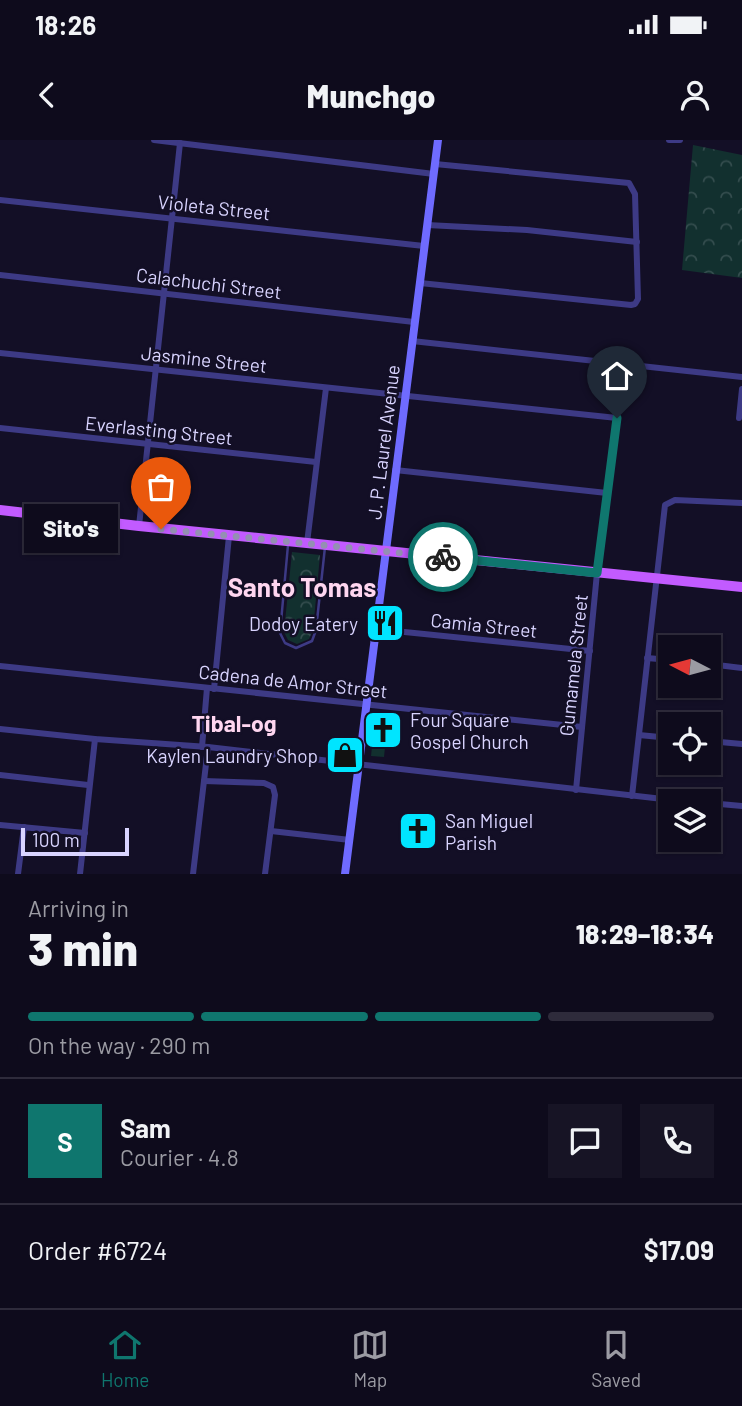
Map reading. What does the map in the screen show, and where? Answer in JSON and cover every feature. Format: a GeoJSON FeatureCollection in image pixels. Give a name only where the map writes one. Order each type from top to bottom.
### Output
{"type":"FeatureCollection","features":[{"type":"Feature","properties":{"kind":"main road"},"geometry":{"type":"LineString","coordinates":[[0,510],[139,527],[742,587]]}},
{"type":"Feature","properties":{"kind":"street"},"geometry":{"type":"LineString","coordinates":[[154,140],[434,174]]}},
{"type":"Feature","properties":{"kind":"street","name":"J. P. Laurel Avenue"},"geometry":{"type":"LineString","coordinates":[[345,874],[438,140]]}},
{"type":"Feature","properties":{"kind":"street"},"geometry":{"type":"LineString","coordinates":[[669,140],[680,140]]}},
{"type":"Feature","properties":{"kind":"street"},"geometry":{"type":"LineString","coordinates":[[139,527],[180,143]]}},
{"type":"Feature","properties":{"kind":"street"},"geometry":{"type":"LineString","coordinates":[[420,282],[634,304],[638,299],[635,194],[629,183],[435,164]]}},
{"type":"Feature","properties":{"kind":"street","name":"Violeta Street"},"geometry":{"type":"LineString","coordinates":[[0,200],[424,246]]}},
{"type":"Feature","properties":{"kind":"street"},"geometry":{"type":"LineString","coordinates":[[427,225],[527,230],[637,242]]}},
{"type":"Feature","properties":{"kind":"street","name":"Calachuchi Street"},"geometry":{"type":"LineString","coordinates":[[0,275],[414,322]]}},
{"type":"Feature","properties":{"kind":"street"},"geometry":{"type":"LineString","coordinates":[[412,341],[742,377]]}},
{"type":"Feature","properties":{"kind":"street","name":"Jasmine Street"},"geometry":{"type":"LineString","coordinates":[[0,353],[617,418]]}},
{"type":"Feature","properties":{"kind":"street"},"geometry":{"type":"LineString","coordinates":[[307,543],[326,388]]}},
{"type":"Feature","properties":{"kind":"street"},"geometry":{"type":"LineString","coordinates":[[738,418],[742,389]]}},
{"type":"Feature","properties":{"kind":"street","name":"Gumamela Street"},"geometry":{"type":"LineString","coordinates":[[576,790],[597,573],[617,418]]}},
{"type":"Feature","properties":{"kind":"street","name":"Everlasting Street"},"geometry":{"type":"LineString","coordinates":[[0,428],[316,462]]}},
{"type":"Feature","properties":{"kind":"street"},"geometry":{"type":"LineString","coordinates":[[395,470],[607,492]]}},
{"type":"Feature","properties":{"kind":"street"},"geometry":{"type":"LineString","coordinates":[[632,796],[664,509],[668,503],[675,500],[742,503]]}},
{"type":"Feature","properties":{"kind":"street"},"geometry":{"type":"LineString","coordinates":[[193,874],[204,781],[210,689],[229,536]]}},
{"type":"Feature","properties":{"kind":"street","name":"Camia Street"},"geometry":{"type":"LineString","coordinates":[[375,629],[590,651]]}},
{"type":"Feature","properties":{"kind":"street"},"geometry":{"type":"LineString","coordinates":[[647,658],[658,659]]}},
{"type":"Feature","properties":{"kind":"street"},"geometry":{"type":"LineString","coordinates":[[721,665],[742,668]]}},
{"type":"Feature","properties":{"kind":"street","name":"Cadena de Amor Street"},"geometry":{"type":"LineString","coordinates":[[0,666],[582,727]]}},
{"type":"Feature","properties":{"kind":"street"},"geometry":{"type":"LineString","coordinates":[[0,729],[205,747],[658,799]]}},
{"type":"Feature","properties":{"kind":"street"},"geometry":{"type":"LineString","coordinates":[[639,735],[658,737]]}},
{"type":"Feature","properties":{"kind":"street"},"geometry":{"type":"LineString","coordinates":[[80,874],[95,739]]}},
{"type":"Feature","properties":{"kind":"street"},"geometry":{"type":"LineString","coordinates":[[721,742],[742,744]]}},
{"type":"Feature","properties":{"kind":"street"},"geometry":{"type":"LineString","coordinates":[[0,775],[88,785]]}},
{"type":"Feature","properties":{"kind":"street"},"geometry":{"type":"LineString","coordinates":[[204,781],[270,785],[275,795],[265,874]]}},
{"type":"Feature","properties":{"kind":"street"},"geometry":{"type":"LineString","coordinates":[[721,804],[742,806]]}},
{"type":"Feature","properties":{"kind":"street"},"geometry":{"type":"LineString","coordinates":[[0,825],[85,833]]}},
{"type":"Feature","properties":{"kind":"street"},"geometry":{"type":"LineString","coordinates":[[18,874],[23,827]]}},
{"type":"Feature","properties":{"kind":"street"},"geometry":{"type":"LineString","coordinates":[[271,831],[350,840]]}},
{"type":"Feature","properties":{"kind":"lane"},"geometry":{"type":"LineString","coordinates":[[289,542],[280,633],[285,643],[296,648],[312,641],[316,631],[325,545]]}},
{"type":"Feature","properties":{"kind":"green space"},"geometry":{"type":"Polygon","coordinates":[[[693,145],[742,155],[742,278],[682,270],[693,145]]]}},
{"type":"Feature","properties":{"kind":"green space"},"geometry":{"type":"Polygon","coordinates":[[[292,552],[320,555],[313,630],[309,639],[297,644],[288,640],[284,632],[292,552]]]}},
{"type":"Feature","properties":{"kind":"green space"},"geometry":{"type":"Polygon","coordinates":[[[373,737],[386,738],[384,757],[371,756],[373,737]]]}},
{"type":"Feature","properties":{"kind":"way so far"},"geometry":{"type":"LineString","coordinates":[[161,529],[443,557]]}},
{"type":"Feature","properties":{"kind":"place","name":"Sito's"},"geometry":{"type":"Point","coordinates":[161,529]}},
{"type":"Feature","properties":{"kind":"place","name":"Dodoy Eatery"},"geometry":{"type":"Point","coordinates":[385,623]}},
{"type":"Feature","properties":{"kind":"place","name":"Four Square Gospel Church"},"geometry":{"type":"Point","coordinates":[383,730]}},
{"type":"Feature","properties":{"kind":"place","name":"Kaylen Laundry Shop"},"geometry":{"type":"Point","coordinates":[345,755]}},
{"type":"Feature","properties":{"kind":"place","name":"San Miguel Parish"},"geometry":{"type":"Point","coordinates":[418,831]}},
{"type":"Feature","properties":{"kind":"district","name":"Santo Tomas"},"geometry":{"type":"Point","coordinates":[302,586]}},
{"type":"Feature","properties":{"kind":"district","name":"Tibal-og"},"geometry":{"type":"Point","coordinates":[234,723]}},
{"type":"Feature","properties":{"kind":"route"},"geometry":{"type":"LineString","coordinates":[[443,557],[597,573],[617,418]]}}]}
